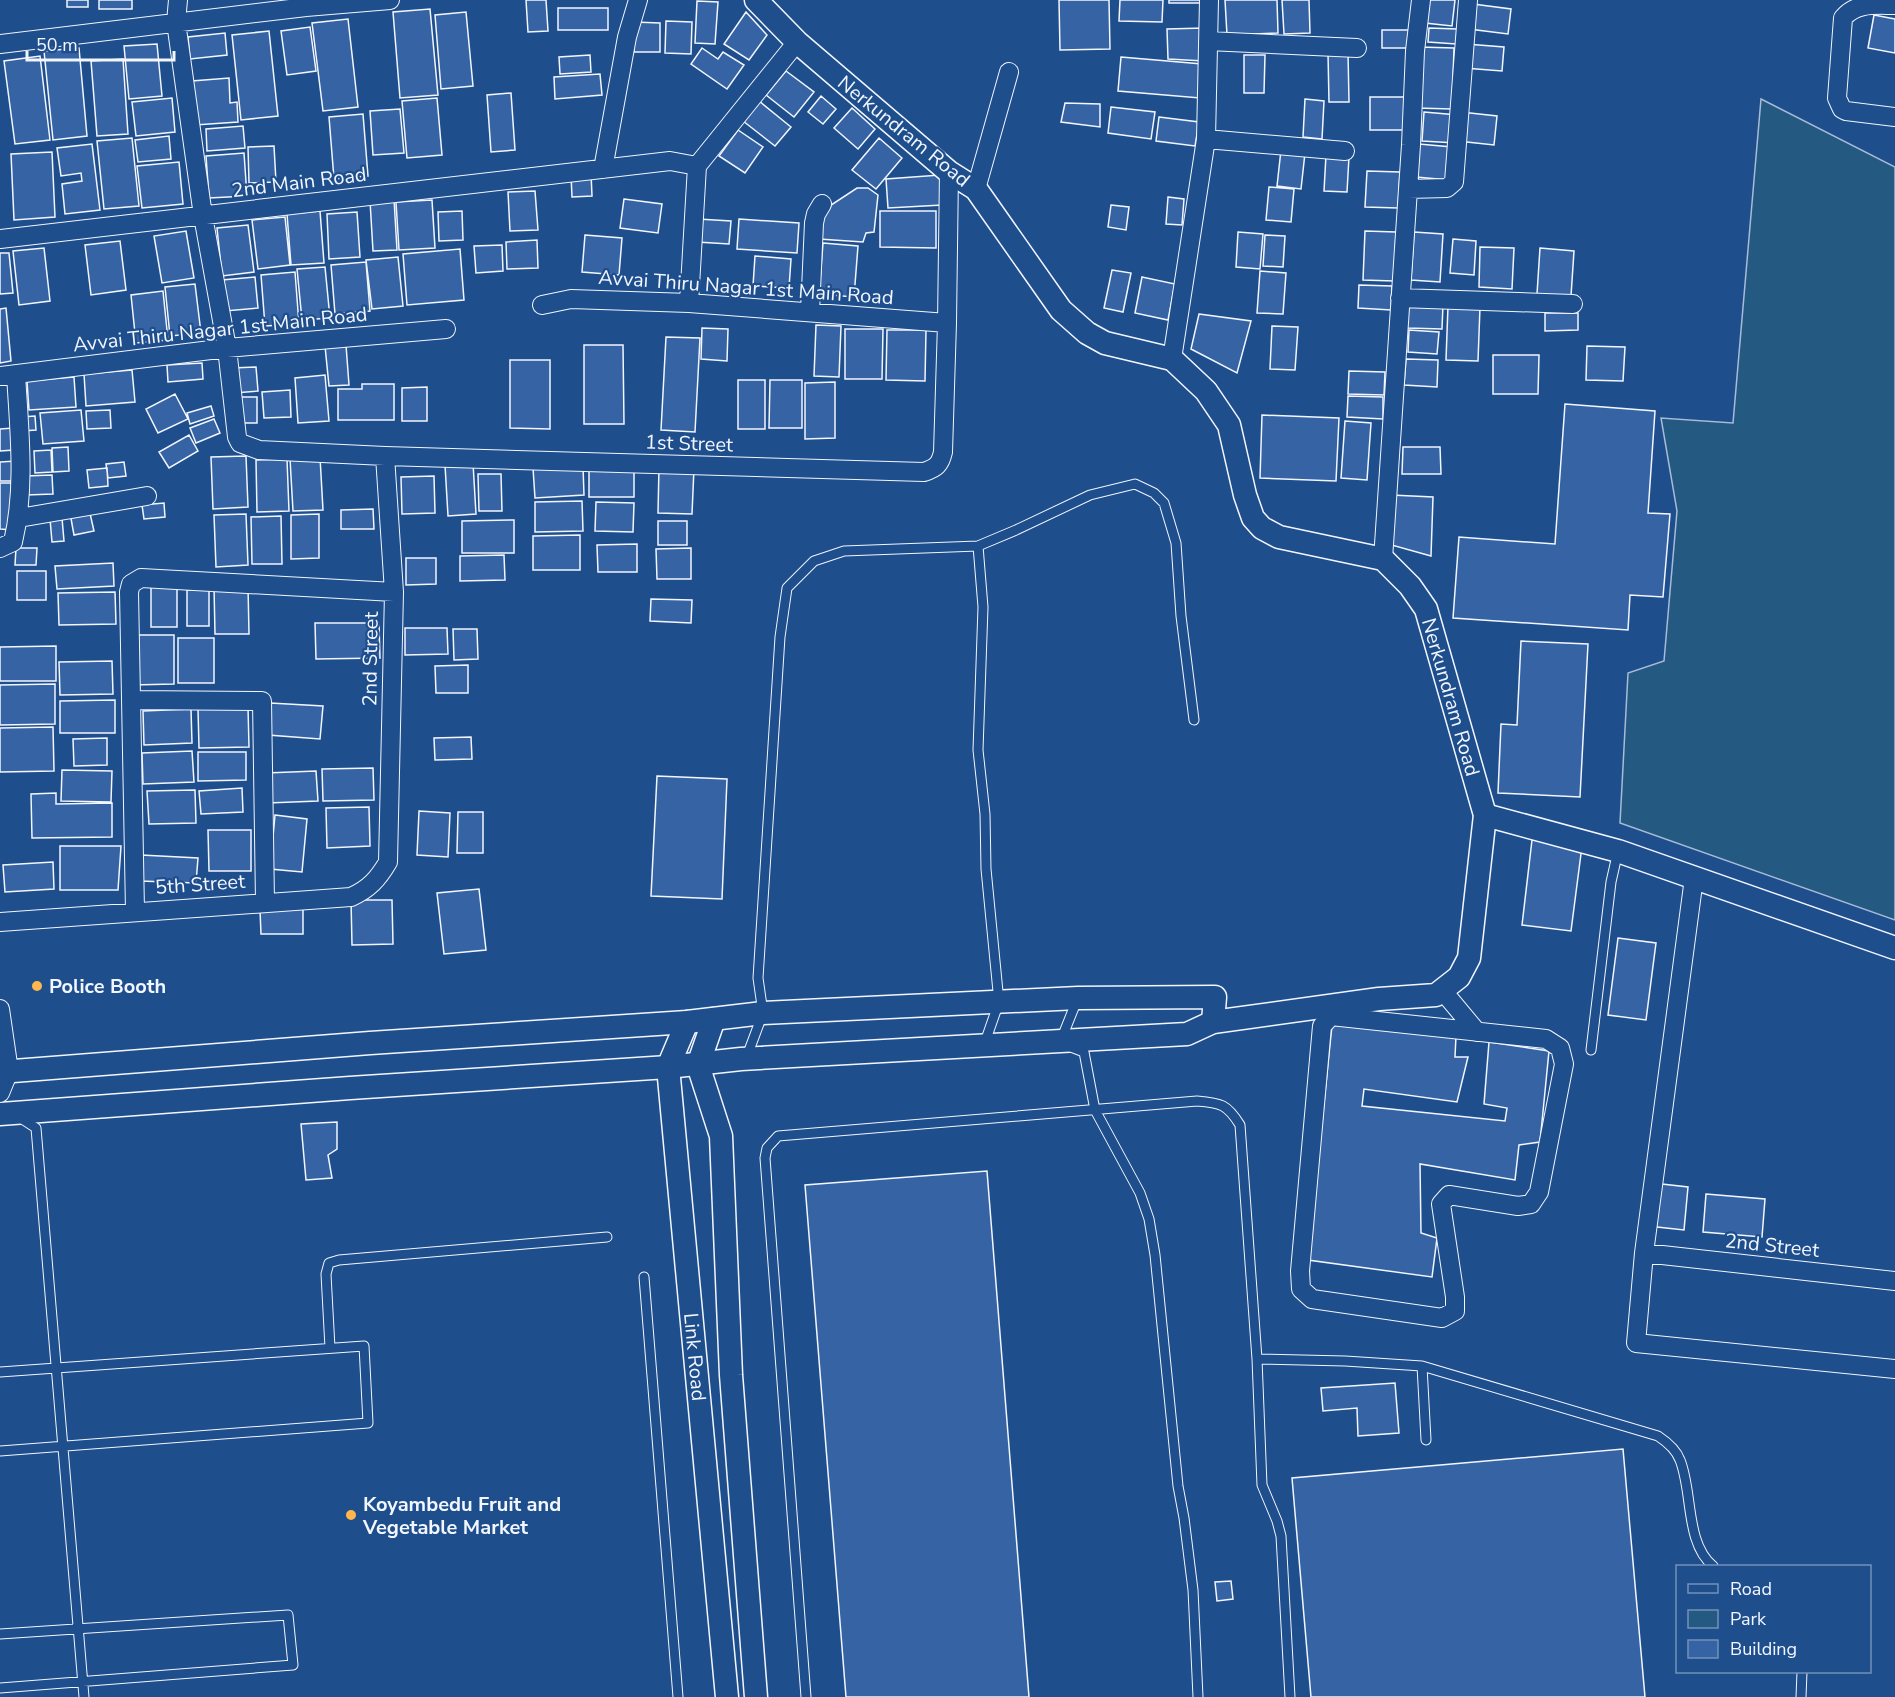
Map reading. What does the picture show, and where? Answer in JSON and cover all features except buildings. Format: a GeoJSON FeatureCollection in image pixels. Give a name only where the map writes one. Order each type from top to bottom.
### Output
{"type":"FeatureCollection","features":[{"type":"Feature","properties":{"kind":"street"},"geometry":{"type":"LineString","coordinates":[[178,0],[176,22],[202,216],[227,348]]}},
{"type":"Feature","properties":{"kind":"street"},"geometry":{"type":"LineString","coordinates":[[0,44],[306,3],[390,0]]}},
{"type":"Feature","properties":{"kind":"street"},"geometry":{"type":"LineString","coordinates":[[603,169],[627,37],[638,0]]}},
{"type":"Feature","properties":{"kind":"street","name":"Nerkundram Road"},"geometry":{"type":"LineString","coordinates":[[756,0],[797,42],[949,172],[976,189],[1061,310],[1087,333],[1105,343],[1172,359],[1206,391],[1229,425],[1250,511],[1262,528],[1279,537],[1383,559],[1410,586],[1426,609],[1485,815]]}},
{"type":"Feature","properties":{"kind":"street"},"geometry":{"type":"LineString","coordinates":[[1172,359],[1206,139],[1209,0]]}},
{"type":"Feature","properties":{"kind":"street"},"geometry":{"type":"LineString","coordinates":[[1383,559],[1415,51],[1421,0]]}},
{"type":"Feature","properties":{"kind":"street"},"geometry":{"type":"LineString","coordinates":[[1408,189],[1443,189],[1449,188],[1454,182],[1468,0]]}},
{"type":"Feature","properties":{"kind":"street"},"geometry":{"type":"LineString","coordinates":[[1895,5],[1859,6],[1849,10],[1843,18],[1838,98],[1845,111],[1895,117]]}},
{"type":"Feature","properties":{"kind":"street"},"geometry":{"type":"LineString","coordinates":[[1208,41],[1357,48]]}},
{"type":"Feature","properties":{"kind":"street"},"geometry":{"type":"LineString","coordinates":[[689,303],[697,166],[797,42]]}},
{"type":"Feature","properties":{"kind":"street"},"geometry":{"type":"LineString","coordinates":[[976,189],[1010,72]]}},
{"type":"Feature","properties":{"kind":"street"},"geometry":{"type":"LineString","coordinates":[[1206,139],[1345,151]]}},
{"type":"Feature","properties":{"kind":"street","name":"2nd Main Road"},"geometry":{"type":"LineString","coordinates":[[0,239],[670,161],[697,166]]}},
{"type":"Feature","properties":{"kind":"street","name":"1st Street"},"geometry":{"type":"LineString","coordinates":[[227,348],[237,437],[240,443],[259,450],[385,456],[924,472],[935,468],[941,462],[943,452],[949,172]]}},
{"type":"Feature","properties":{"kind":"street"},"geometry":{"type":"LineString","coordinates":[[810,312],[813,224],[822,204]]}},
{"type":"Feature","properties":{"kind":"street"},"geometry":{"type":"LineString","coordinates":[[1400,298],[1573,304]]}},
{"type":"Feature","properties":{"kind":"street","name":"Avvai Thiru Nagar 1st Main Road"},"geometry":{"type":"LineString","coordinates":[[542,305],[571,299],[689,303],[947,322]]}},
{"type":"Feature","properties":{"kind":"street","name":"Avvai Thiru Nagar 1st Main Road"},"geometry":{"type":"LineString","coordinates":[[8,375],[227,348],[446,329]]}},
{"type":"Feature","properties":{"kind":"street"},"geometry":{"type":"LineString","coordinates":[[0,548],[14,542],[19,518],[20,447],[8,375]]}},
{"type":"Feature","properties":{"kind":"street","name":"2nd Street"},"geometry":{"type":"LineString","coordinates":[[385,456],[394,592],[388,862]]}},
{"type":"Feature","properties":{"kind":"street"},"geometry":{"type":"LineString","coordinates":[[19,518],[147,496]]}},
{"type":"Feature","properties":{"kind":"street"},"geometry":{"type":"LineString","coordinates":[[135,911],[129,592],[131,584],[141,578],[394,592]]}},
{"type":"Feature","properties":{"kind":"street"},"geometry":{"type":"LineString","coordinates":[[131,700],[262,701],[265,902]]}},
{"type":"Feature","properties":{"kind":"street"},"geometry":{"type":"LineString","coordinates":[[7,1114],[698,1065],[746,1058],[983,1047],[1187,1034],[1213,1022],[1380,1010],[1477,1032],[1546,1039],[1560,1048],[1564,1064],[1539,1192],[1531,1204],[1518,1206],[1449,1195],[1441,1204],[1455,1298],[1455,1311],[1442,1318],[1312,1299],[1301,1289],[1301,1259],[1322,1026],[1331,1016],[1380,1010],[1436,994],[1459,977],[1469,958],[1485,815],[1618,851],[1895,948]]}},
{"type":"Feature","properties":{"kind":"street","name":"5th Street"},"geometry":{"type":"LineString","coordinates":[[0,922],[351,897],[365,891],[377,879],[388,862]]}},
{"type":"Feature","properties":{"kind":"street"},"geometry":{"type":"LineString","coordinates":[[1694,878],[1644,1253],[1636,1342],[1895,1369]]}},
{"type":"Feature","properties":{"kind":"street"},"geometry":{"type":"LineString","coordinates":[[1442,990],[1477,1032]]}},
{"type":"Feature","properties":{"kind":"street"},"geometry":{"type":"LineString","coordinates":[[4,1071],[687,1022],[763,1013],[1077,998],[1215,997],[1213,1022]]}},
{"type":"Feature","properties":{"kind":"street"},"geometry":{"type":"LineString","coordinates":[[0,1009],[4,1071],[0,1093]]}},
{"type":"Feature","properties":{"kind":"street"},"geometry":{"type":"LineString","coordinates":[[714,1019],[698,1065],[720,1136],[731,1375],[756,1697]]}},
{"type":"Feature","properties":{"kind":"street","name":"Link Road"},"geometry":{"type":"LineString","coordinates":[[687,1022],[668,1067],[728,1697]]}},
{"type":"Feature","properties":{"kind":"street","name":"2nd Street"},"geometry":{"type":"LineString","coordinates":[[1644,1253],[1895,1281]]}},
{"type":"Feature","properties":{"kind":"lane"},"geometry":{"type":"LineString","coordinates":[[746,1058],[763,1013],[758,978],[780,637],[787,588],[814,561],[844,550],[978,546],[1090,495],[1135,484],[1154,493],[1164,503],[1176,543],[1181,616],[1194,720]]}},
{"type":"Feature","properties":{"kind":"lane"},"geometry":{"type":"LineString","coordinates":[[978,546],[983,607],[978,750],[985,814],[986,869],[999,1002],[983,1047]]}},
{"type":"Feature","properties":{"kind":"lane"},"geometry":{"type":"LineString","coordinates":[[1591,1050],[1611,882],[1618,851]]}},
{"type":"Feature","properties":{"kind":"lane"},"geometry":{"type":"LineString","coordinates":[[1077,998],[1061,1042],[1084,1053],[1095,1110],[1140,1193],[1149,1219],[1155,1255],[1178,1486],[1193,1590],[1198,1697]]}},
{"type":"Feature","properties":{"kind":"lane"},"geometry":{"type":"LineString","coordinates":[[806,1697],[765,1158],[767,1148],[778,1136],[1197,1101],[1221,1104],[1231,1110],[1240,1125],[1257,1359],[1261,1474],[1264,1494],[1277,1521],[1281,1536],[1290,1697]]}},
{"type":"Feature","properties":{"kind":"lane"},"geometry":{"type":"LineString","coordinates":[[7,1114],[36,1128],[84,1697]]}},
{"type":"Feature","properties":{"kind":"lane"},"geometry":{"type":"LineString","coordinates":[[330,1348],[326,1274],[329,1263],[339,1260],[607,1237]]}},
{"type":"Feature","properties":{"kind":"lane"},"geometry":{"type":"LineString","coordinates":[[644,1277],[678,1697]]}},
{"type":"Feature","properties":{"kind":"lane"},"geometry":{"type":"LineString","coordinates":[[0,1372],[364,1346],[368,1423],[0,1450]]}},
{"type":"Feature","properties":{"kind":"lane"},"geometry":{"type":"LineString","coordinates":[[1257,1359],[1422,1366],[1658,1436],[1670,1444],[1680,1459],[1700,1552],[1712,1565]]}},
{"type":"Feature","properties":{"kind":"lane"},"geometry":{"type":"LineString","coordinates":[[1422,1366],[1426,1440]]}},
{"type":"Feature","properties":{"kind":"lane"},"geometry":{"type":"LineString","coordinates":[[0,1634],[288,1615],[293,1665],[0,1688]]}},
{"type":"Feature","properties":{"kind":"lane"},"geometry":{"type":"LineString","coordinates":[[1801,1697],[1802,1673]]}},
{"type":"Feature","properties":{"kind":"green space"},"geometry":{"type":"Polygon","coordinates":[[[1761,99],[1895,167],[1895,920],[1620,823],[1628,673],[1664,661],[1677,511],[1661,418],[1733,423],[1761,99]]]}},
{"type":"Feature","properties":{"kind":"place","name":"Police Booth"},"geometry":{"type":"Point","coordinates":[37,986]}},
{"type":"Feature","properties":{"kind":"place","name":"Koyambedu Fruit and Vegetable Market"},"geometry":{"type":"Point","coordinates":[351,1515]}}]}
